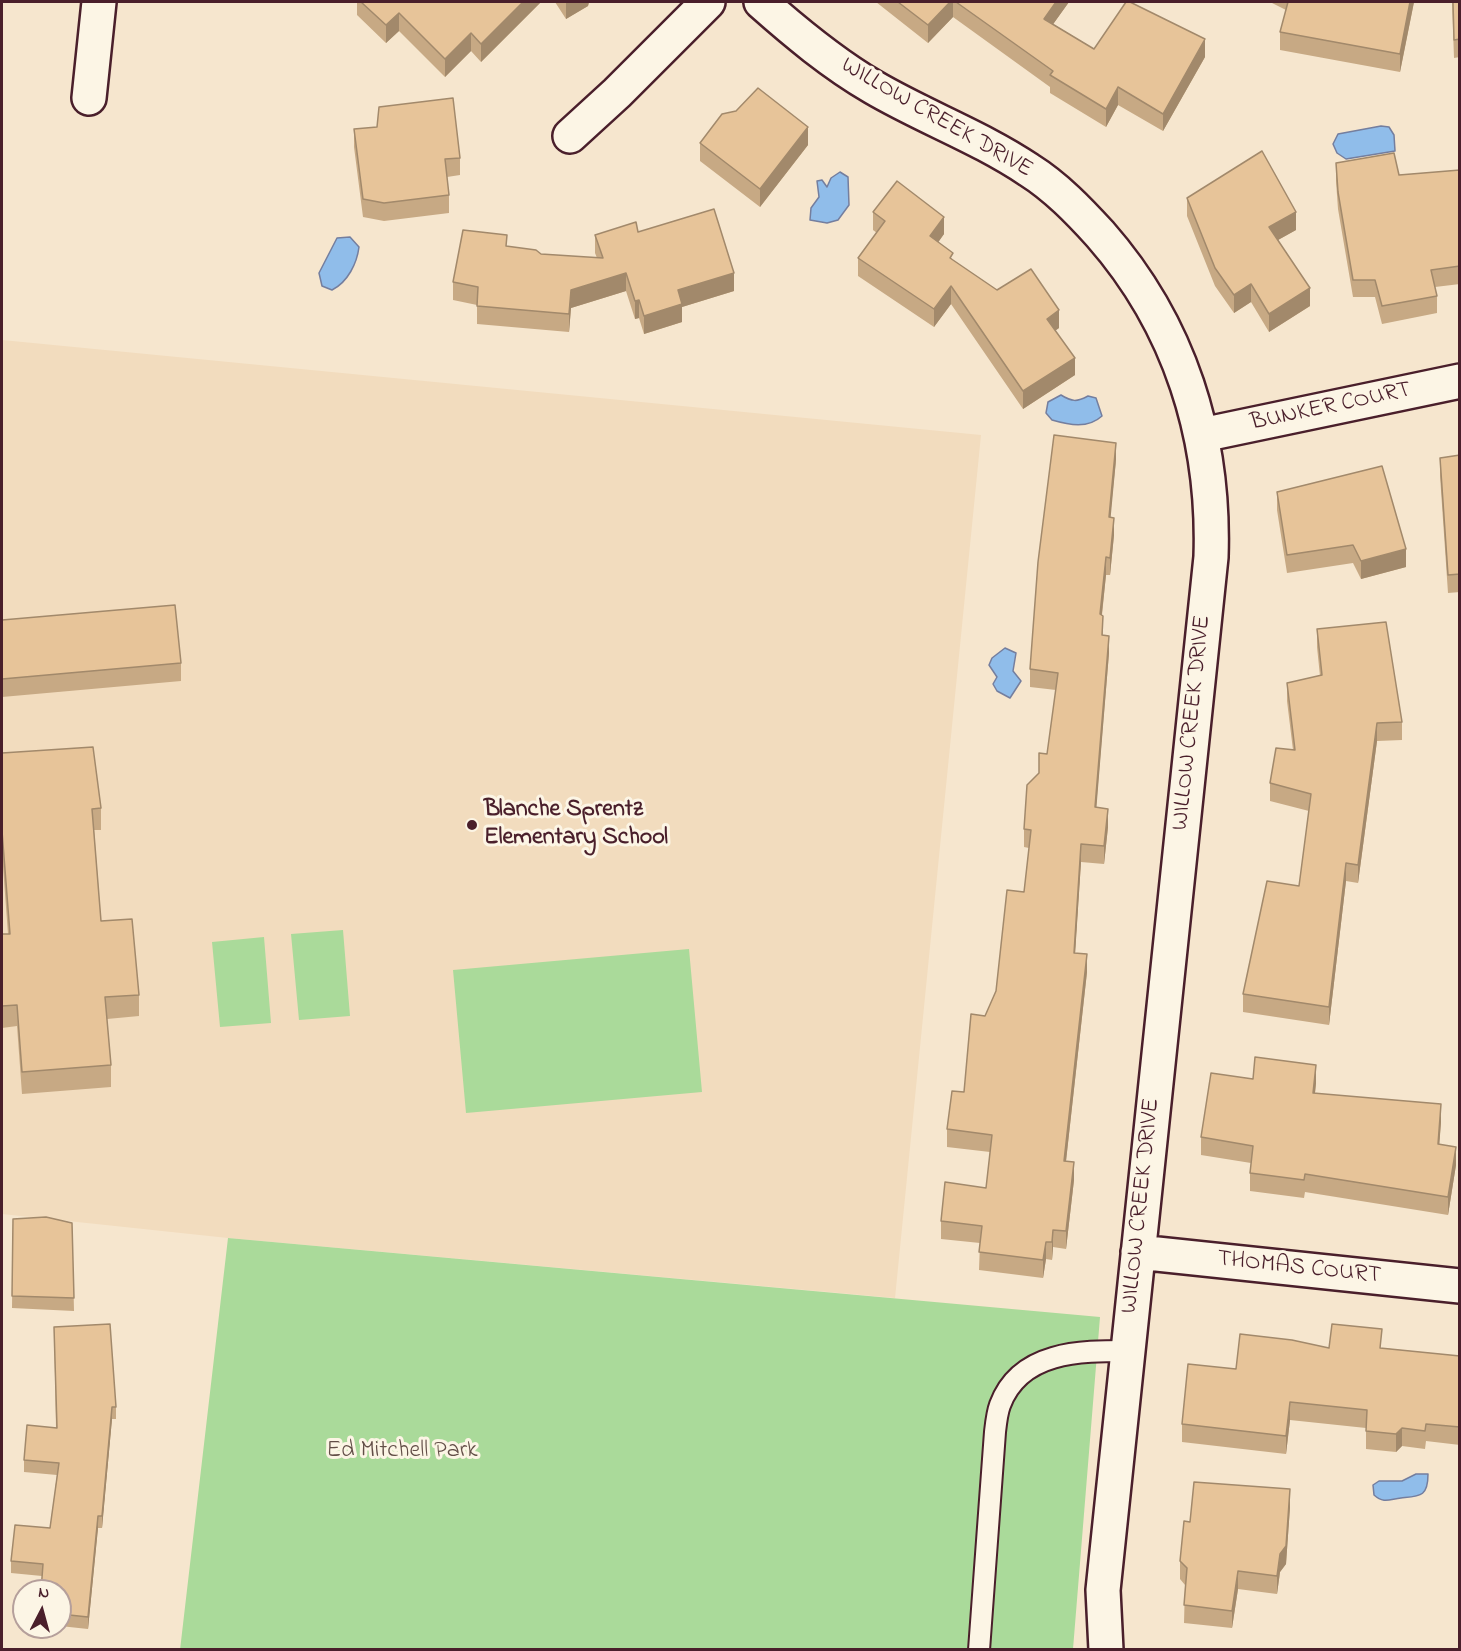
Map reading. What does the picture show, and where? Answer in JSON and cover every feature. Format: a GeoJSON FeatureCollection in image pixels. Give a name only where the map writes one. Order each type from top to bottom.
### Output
{"type":"FeatureCollection","features":[{"type":"Feature","properties":{"kind":"street"},"geometry":{"type":"LineString","coordinates":[[89,98],[99,2]]}},
{"type":"Feature","properties":{"kind":"street"},"geometry":{"type":"LineString","coordinates":[[570,136],[617,93],[708,2]]}},
{"type":"Feature","properties":{"kind":"street","name":"WILLOW CREEK DRIVE"},"geometry":{"type":"LineString","coordinates":[[761,2],[825,56],[874,88],[980,139],[1032,171],[1079,211],[1120,256],[1154,307],[1180,362],[1202,435],[1208,467],[1211,557],[1103,1590],[1106,1650]]}},
{"type":"Feature","properties":{"kind":"street","name":"BUNKER COURT"},"geometry":{"type":"LineString","coordinates":[[1202,435],[1460,381]]}},
{"type":"Feature","properties":{"kind":"street","name":"THOMAS COURT"},"geometry":{"type":"LineString","coordinates":[[1137,1252],[1460,1286]]}},
{"type":"Feature","properties":{"kind":"lane"},"geometry":{"type":"LineString","coordinates":[[979,1650],[995,1432],[1000,1404],[1017,1378],[1044,1358],[1090,1351],[1128,1351]]}},
{"type":"Feature","properties":{"kind":"shaded area","name":"Blanche Sprentz Elementary School"},"geometry":{"type":"Polygon","coordinates":[[[2,340],[981,435],[895,1298],[228,1238],[2,1214],[2,340]]]}},
{"type":"Feature","properties":{"kind":"green space"},"geometry":{"type":"Polygon","coordinates":[[[343,930],[350,1016],[299,1020],[291,934],[343,930]]]}},
{"type":"Feature","properties":{"kind":"green space"},"geometry":{"type":"Polygon","coordinates":[[[264,937],[271,1023],[220,1027],[212,942],[264,937]]]}},
{"type":"Feature","properties":{"kind":"green space"},"geometry":{"type":"Polygon","coordinates":[[[689,949],[702,1092],[466,1113],[453,970],[689,949]]]}},
{"type":"Feature","properties":{"kind":"green space","name":"Ed Mitchell Park"},"geometry":{"type":"Polygon","coordinates":[[[228,1238],[1100,1317],[1073,1649],[180,1650],[228,1238]]]}},
{"type":"Feature","properties":{"kind":"water"},"geometry":{"type":"Polygon","coordinates":[[[1381,126],[1389,127],[1394,135],[1395,151],[1346,159],[1337,153],[1333,144],[1338,134],[1381,126]]]}},
{"type":"Feature","properties":{"kind":"water"},"geometry":{"type":"Polygon","coordinates":[[[840,172],[848,177],[849,205],[838,220],[827,223],[810,220],[811,208],[819,197],[817,181],[822,180],[827,187],[831,178],[840,172]]]}},
{"type":"Feature","properties":{"kind":"water"},"geometry":{"type":"Polygon","coordinates":[[[350,237],[359,247],[351,271],[338,287],[332,290],[322,286],[319,273],[337,238],[350,237]]]}},
{"type":"Feature","properties":{"kind":"water"},"geometry":{"type":"Polygon","coordinates":[[[1061,395],[1074,400],[1088,396],[1096,398],[1102,416],[1085,424],[1052,420],[1046,413],[1048,402],[1061,395]]]}},
{"type":"Feature","properties":{"kind":"water"},"geometry":{"type":"Polygon","coordinates":[[[1005,648],[1016,653],[1013,671],[1021,681],[1010,698],[997,691],[993,684],[997,677],[989,665],[992,658],[1005,648]]]}},
{"type":"Feature","properties":{"kind":"water"},"geometry":{"type":"Polygon","coordinates":[[[1416,1474],[1428,1474],[1426,1487],[1418,1496],[1387,1500],[1374,1495],[1373,1485],[1379,1481],[1402,1481],[1416,1474]]]}},
{"type":"Feature","properties":{"kind":"building"},"geometry":{"type":"Polygon","coordinates":[[[361,2],[523,2],[481,44],[471,33],[445,59],[399,13],[386,25],[361,2]]]}},
{"type":"Feature","properties":{"kind":"building"},"geometry":{"type":"Polygon","coordinates":[[[898,2],[950,2],[928,25],[898,2]]]}},
{"type":"Feature","properties":{"kind":"building"},"geometry":{"type":"Polygon","coordinates":[[[956,2],[1056,2],[1044,19],[1094,49],[1126,2],[1205,39],[1163,114],[1118,87],[1106,109],[1050,75],[1053,71],[956,2]]]}},
{"type":"Feature","properties":{"kind":"building"},"geometry":{"type":"Polygon","coordinates":[[[1288,2],[1410,2],[1400,54],[1280,32],[1288,2]]]}},
{"type":"Feature","properties":{"kind":"building"},"geometry":{"type":"Polygon","coordinates":[[[1453,2],[1460,2],[1460,39],[1454,40],[1453,2]]]}},
{"type":"Feature","properties":{"kind":"building"},"geometry":{"type":"Polygon","coordinates":[[[758,88],[808,127],[760,189],[700,143],[722,114],[736,111],[758,88]]]}},
{"type":"Feature","properties":{"kind":"building"},"geometry":{"type":"Polygon","coordinates":[[[453,98],[460,158],[445,159],[449,195],[384,203],[363,199],[354,129],[377,127],[379,107],[453,98]]]}},
{"type":"Feature","properties":{"kind":"building"},"geometry":{"type":"Polygon","coordinates":[[[1262,151],[1296,212],[1269,227],[1310,288],[1269,314],[1251,284],[1234,295],[1215,268],[1187,198],[1262,151]]]}},
{"type":"Feature","properties":{"kind":"building"},"geometry":{"type":"Polygon","coordinates":[[[1394,153],[1399,175],[1460,170],[1460,266],[1431,270],[1437,296],[1382,306],[1375,280],[1353,280],[1338,192],[1336,163],[1394,153]]]}},
{"type":"Feature","properties":{"kind":"building"},"geometry":{"type":"Polygon","coordinates":[[[897,181],[944,217],[930,236],[953,253],[950,258],[997,290],[1031,269],[1059,310],[1047,319],[1075,358],[1023,391],[951,286],[934,309],[858,258],[885,221],[873,212],[897,181]]]}},
{"type":"Feature","properties":{"kind":"building"},"geometry":{"type":"Polygon","coordinates":[[[714,209],[734,273],[678,290],[682,304],[644,316],[639,300],[635,301],[626,273],[571,290],[569,314],[477,306],[478,287],[453,282],[463,230],[507,235],[506,246],[536,250],[541,254],[603,258],[595,235],[636,222],[638,232],[714,209]]]}},
{"type":"Feature","properties":{"kind":"building"},"geometry":{"type":"Polygon","coordinates":[[[1054,435],[1116,443],[1109,517],[1114,518],[1110,558],[1106,557],[1100,614],[1103,616],[1102,635],[1109,636],[1095,807],[1108,809],[1104,846],[1081,844],[1074,953],[1087,954],[1064,1161],[1074,1162],[1066,1231],[1053,1230],[1052,1242],[1046,1242],[1043,1260],[979,1252],[982,1226],[941,1221],[945,1182],[986,1188],[992,1135],[947,1129],[952,1091],[964,1092],[971,1014],[985,1016],[996,991],[1007,890],[1024,892],[1031,830],[1024,829],[1027,785],[1039,773],[1039,753],[1047,754],[1058,673],[1030,669],[1038,562],[1054,435]]]}},
{"type":"Feature","properties":{"kind":"building"},"geometry":{"type":"Polygon","coordinates":[[[1460,455],[1460,574],[1448,575],[1440,458],[1460,455]]]}},
{"type":"Feature","properties":{"kind":"building"},"geometry":{"type":"Polygon","coordinates":[[[1382,466],[1406,549],[1361,561],[1353,545],[1287,555],[1277,492],[1382,466]]]}},
{"type":"Feature","properties":{"kind":"building"},"geometry":{"type":"Polygon","coordinates":[[[175,605],[181,663],[2,679],[2,620],[175,605]]]}},
{"type":"Feature","properties":{"kind":"building"},"geometry":{"type":"Polygon","coordinates":[[[1386,622],[1402,722],[1377,723],[1358,865],[1346,863],[1329,1007],[1243,994],[1267,881],[1299,886],[1311,794],[1270,783],[1276,748],[1295,750],[1287,683],[1322,675],[1317,629],[1386,622]]]}},
{"type":"Feature","properties":{"kind":"building"},"geometry":{"type":"Polygon","coordinates":[[[93,747],[101,808],[92,809],[101,921],[132,919],[139,995],[105,997],[111,1065],[22,1072],[17,1005],[2,1006],[2,934],[10,934],[2,831],[2,753],[93,747]]]}},
{"type":"Feature","properties":{"kind":"building"},"geometry":{"type":"Polygon","coordinates":[[[1255,1057],[1316,1065],[1313,1093],[1441,1104],[1438,1144],[1456,1147],[1448,1197],[1305,1174],[1304,1180],[1250,1173],[1253,1146],[1201,1137],[1211,1073],[1253,1079],[1255,1057]]]}},
{"type":"Feature","properties":{"kind":"building"},"geometry":{"type":"Polygon","coordinates":[[[46,1217],[72,1223],[74,1298],[12,1296],[13,1219],[46,1217]]]}},
{"type":"Feature","properties":{"kind":"building"},"geometry":{"type":"Polygon","coordinates":[[[110,1324],[116,1407],[112,1407],[102,1516],[98,1516],[88,1617],[72,1615],[72,1579],[42,1579],[43,1564],[11,1561],[15,1525],[50,1528],[59,1463],[24,1460],[27,1425],[57,1428],[54,1327],[110,1324]]]}},
{"type":"Feature","properties":{"kind":"building"},"geometry":{"type":"Polygon","coordinates":[[[1332,1324],[1382,1329],[1380,1348],[1460,1356],[1460,1427],[1426,1424],[1425,1431],[1402,1428],[1396,1434],[1366,1431],[1367,1410],[1290,1402],[1286,1436],[1182,1424],[1188,1364],[1236,1369],[1240,1334],[1292,1340],[1329,1348],[1332,1324]]]}},
{"type":"Feature","properties":{"kind":"building"},"geometry":{"type":"Polygon","coordinates":[[[1194,1482],[1290,1489],[1286,1546],[1280,1554],[1277,1576],[1238,1571],[1232,1611],[1184,1605],[1187,1568],[1180,1561],[1184,1521],[1190,1522],[1194,1482]]]}},
{"type":"Feature","properties":{"kind":"place","name":"Blanche Sprentz Elementary School"},"geometry":{"type":"Point","coordinates":[472,825]}}]}
